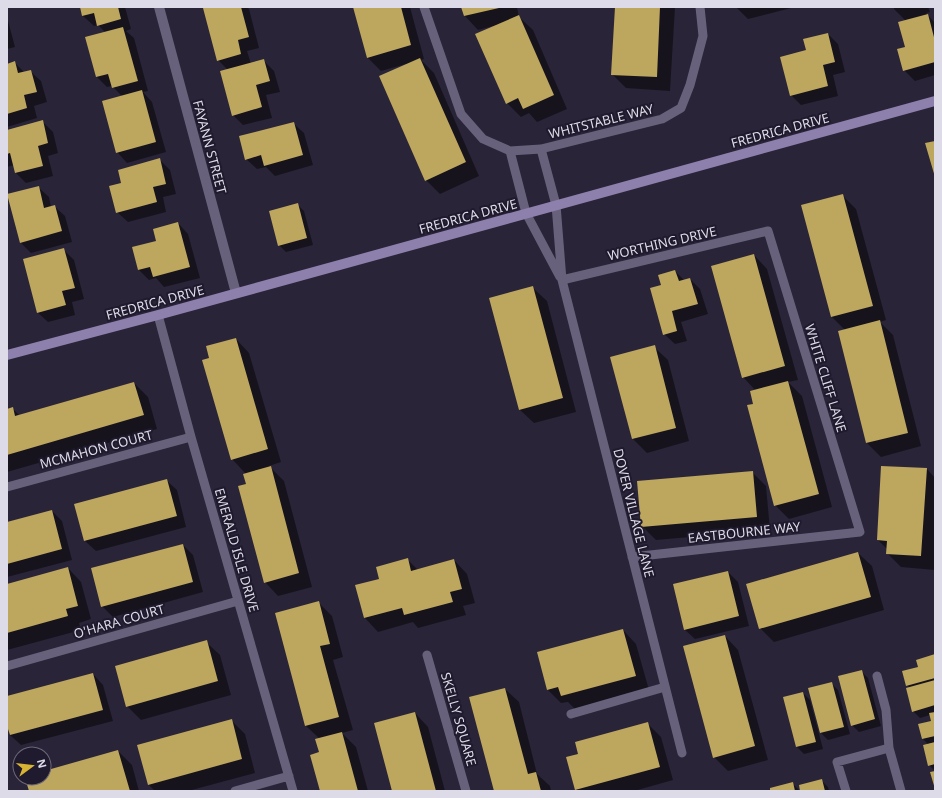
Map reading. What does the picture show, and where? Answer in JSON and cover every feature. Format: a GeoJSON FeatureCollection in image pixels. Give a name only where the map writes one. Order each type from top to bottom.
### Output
{"type":"FeatureCollection","features":[{"type":"Feature","properties":{"kind":"street","name":"FAYANN STREET"},"geometry":{"type":"LineString","coordinates":[[159,7],[236,293]]}},
{"type":"Feature","properties":{"kind":"street","name":"FREDRICA DRIVE"},"geometry":{"type":"LineString","coordinates":[[7,356],[935,101]]}},
{"type":"Feature","properties":{"kind":"lane"},"geometry":{"type":"LineString","coordinates":[[424,7],[461,114],[483,139],[510,151]]}},
{"type":"Feature","properties":{"kind":"lane","name":"WHITSTABLE WAY"},"geometry":{"type":"LineString","coordinates":[[510,151],[541,149],[662,119],[681,108],[690,85],[703,36],[700,7]]}},
{"type":"Feature","properties":{"kind":"lane","name":"DOVER VILLAGE LANE"},"geometry":{"type":"LineString","coordinates":[[541,149],[556,205],[562,280],[682,753]]}},
{"type":"Feature","properties":{"kind":"lane","name":"DOVER VILLAGE LANE"},"geometry":{"type":"LineString","coordinates":[[510,151],[526,213],[562,280]]}},
{"type":"Feature","properties":{"kind":"lane","name":"WORTHING DRIVE"},"geometry":{"type":"LineString","coordinates":[[562,280],[768,231]]}},
{"type":"Feature","properties":{"kind":"lane","name":"WHITE CLIFF LANE"},"geometry":{"type":"LineString","coordinates":[[768,231],[860,532]]}},
{"type":"Feature","properties":{"kind":"lane","name":"EMERALD ISLE DRIVE"},"geometry":{"type":"LineString","coordinates":[[158,315],[191,437],[293,791]]}},
{"type":"Feature","properties":{"kind":"lane","name":"MCMAHON COURT"},"geometry":{"type":"LineString","coordinates":[[7,487],[191,437]]}},
{"type":"Feature","properties":{"kind":"lane","name":"EASTBOURNE WAY"},"geometry":{"type":"LineString","coordinates":[[632,557],[860,532]]}},
{"type":"Feature","properties":{"kind":"lane","name":"O'HARA COURT"},"geometry":{"type":"LineString","coordinates":[[7,666],[238,601]]}},
{"type":"Feature","properties":{"kind":"lane","name":"SKELLY SQUARE"},"geometry":{"type":"LineString","coordinates":[[427,655],[466,791]]}},
{"type":"Feature","properties":{"kind":"lane"},"geometry":{"type":"LineString","coordinates":[[877,676],[886,710],[889,748],[901,791]]}},
{"type":"Feature","properties":{"kind":"lane"},"geometry":{"type":"LineString","coordinates":[[571,714],[665,687]]}},
{"type":"Feature","properties":{"kind":"lane"},"geometry":{"type":"LineString","coordinates":[[846,791],[837,762],[889,748]]}},
{"type":"Feature","properties":{"kind":"lane"},"geometry":{"type":"LineString","coordinates":[[235,791],[289,776]]}},
{"type":"Feature","properties":{"kind":"building"},"geometry":{"type":"Polygon","coordinates":[[[80,7],[118,7],[121,19],[97,26],[94,13],[82,16],[80,7]]]}},
{"type":"Feature","properties":{"kind":"building"},"geometry":{"type":"Polygon","coordinates":[[[241,7],[249,37],[238,40],[241,54],[217,61],[203,8],[241,7]]]}},
{"type":"Feature","properties":{"kind":"building"},"geometry":{"type":"Polygon","coordinates":[[[353,7],[401,7],[411,45],[367,58],[353,7]]]}},
{"type":"Feature","properties":{"kind":"building"},"geometry":{"type":"Polygon","coordinates":[[[461,7],[499,7],[499,8],[464,16],[461,7]]]}},
{"type":"Feature","properties":{"kind":"building"},"geometry":{"type":"Polygon","coordinates":[[[615,7],[660,7],[657,77],[611,75],[615,7]]]}},
{"type":"Feature","properties":{"kind":"building"},"geometry":{"type":"Polygon","coordinates":[[[928,14],[935,41],[935,62],[903,71],[897,49],[905,47],[898,22],[928,14]]]}},
{"type":"Feature","properties":{"kind":"building"},"geometry":{"type":"Polygon","coordinates":[[[519,15],[554,95],[523,109],[518,98],[506,104],[475,34],[519,15]]]}},
{"type":"Feature","properties":{"kind":"building"},"geometry":{"type":"Polygon","coordinates":[[[123,27],[138,81],[112,88],[108,74],[96,77],[85,37],[123,27]]]}},
{"type":"Feature","properties":{"kind":"building"},"geometry":{"type":"Polygon","coordinates":[[[828,33],[835,62],[823,65],[828,86],[790,96],[780,57],[806,50],[803,39],[828,33]]]}},
{"type":"Feature","properties":{"kind":"building"},"geometry":{"type":"Polygon","coordinates":[[[420,58],[466,162],[425,181],[379,76],[420,58]]]}},
{"type":"Feature","properties":{"kind":"building"},"geometry":{"type":"Polygon","coordinates":[[[264,59],[270,81],[256,85],[262,107],[232,116],[220,71],[264,59]]]}},
{"type":"Feature","properties":{"kind":"building"},"geometry":{"type":"Polygon","coordinates":[[[15,61],[18,73],[31,70],[37,92],[24,95],[27,108],[7,114],[7,64],[15,61]]]}},
{"type":"Feature","properties":{"kind":"building"},"geometry":{"type":"Polygon","coordinates":[[[142,90],[156,142],[116,153],[102,101],[142,90]]]}},
{"type":"Feature","properties":{"kind":"building"},"geometry":{"type":"Polygon","coordinates":[[[43,120],[48,143],[38,146],[43,166],[15,173],[10,153],[7,154],[7,130],[43,120]]]}},
{"type":"Feature","properties":{"kind":"building"},"geometry":{"type":"Polygon","coordinates":[[[294,122],[303,155],[264,166],[261,155],[245,160],[239,136],[294,122]]]}},
{"type":"Feature","properties":{"kind":"building"},"geometry":{"type":"Polygon","coordinates":[[[935,141],[935,177],[925,143],[935,141]]]}},
{"type":"Feature","properties":{"kind":"building"},"geometry":{"type":"Polygon","coordinates":[[[160,158],[166,184],[153,187],[157,202],[116,213],[109,186],[121,183],[118,170],[160,158]]]}},
{"type":"Feature","properties":{"kind":"building"},"geometry":{"type":"Polygon","coordinates":[[[39,186],[44,208],[55,205],[62,231],[20,243],[7,194],[39,186]]]}},
{"type":"Feature","properties":{"kind":"building"},"geometry":{"type":"Polygon","coordinates":[[[843,194],[873,306],[831,317],[801,205],[843,194]]]}},
{"type":"Feature","properties":{"kind":"building"},"geometry":{"type":"Polygon","coordinates":[[[298,203],[307,238],[278,246],[269,211],[298,203]]]}},
{"type":"Feature","properties":{"kind":"building"},"geometry":{"type":"Polygon","coordinates":[[[178,222],[190,267],[153,277],[150,267],[138,270],[132,247],[156,241],[153,229],[178,222]]]}},
{"type":"Feature","properties":{"kind":"building"},"geometry":{"type":"Polygon","coordinates":[[[64,248],[75,288],[62,291],[66,305],[37,313],[23,259],[64,248]]]}},
{"type":"Feature","properties":{"kind":"building"},"geometry":{"type":"Polygon","coordinates":[[[754,254],[785,366],[742,378],[711,266],[754,254]]]}},
{"type":"Feature","properties":{"kind":"building"},"geometry":{"type":"Polygon","coordinates":[[[675,270],[679,281],[690,278],[698,304],[672,311],[677,331],[663,335],[650,288],[661,285],[658,275],[675,270]]]}},
{"type":"Feature","properties":{"kind":"building"},"geometry":{"type":"Polygon","coordinates":[[[533,286],[563,398],[519,410],[489,298],[533,286]]]}},
{"type":"Feature","properties":{"kind":"building"},"geometry":{"type":"Polygon","coordinates":[[[880,320],[908,433],[866,443],[838,331],[880,320]]]}},
{"type":"Feature","properties":{"kind":"building"},"geometry":{"type":"Polygon","coordinates":[[[236,338],[268,449],[231,460],[202,360],[209,358],[206,346],[236,338]]]}},
{"type":"Feature","properties":{"kind":"building"},"geometry":{"type":"Polygon","coordinates":[[[655,345],[676,428],[632,439],[610,357],[655,345]]]}},
{"type":"Feature","properties":{"kind":"building"},"geometry":{"type":"Polygon","coordinates":[[[788,381],[819,494],[774,506],[747,405],[753,404],[750,391],[788,381]]]}},
{"type":"Feature","properties":{"kind":"building"},"geometry":{"type":"Polygon","coordinates":[[[134,382],[144,415],[7,455],[7,409],[13,407],[15,416],[134,382]]]}},
{"type":"Feature","properties":{"kind":"building"},"geometry":{"type":"Polygon","coordinates":[[[271,466],[299,573],[264,583],[238,486],[246,484],[243,474],[271,466]]]}},
{"type":"Feature","properties":{"kind":"building"},"geometry":{"type":"Polygon","coordinates":[[[881,466],[927,468],[921,556],[886,554],[887,541],[877,540],[881,466]]]}},
{"type":"Feature","properties":{"kind":"building"},"geometry":{"type":"Polygon","coordinates":[[[753,471],[757,517],[641,527],[637,481],[753,471]]]}},
{"type":"Feature","properties":{"kind":"building"},"geometry":{"type":"Polygon","coordinates":[[[167,479],[177,516],[84,541],[74,504],[167,479]]]}},
{"type":"Feature","properties":{"kind":"building"},"geometry":{"type":"Polygon","coordinates":[[[52,510],[62,549],[7,564],[7,522],[52,510]]]}},
{"type":"Feature","properties":{"kind":"building"},"geometry":{"type":"Polygon","coordinates":[[[183,544],[193,582],[101,607],[91,568],[183,544]]]}},
{"type":"Feature","properties":{"kind":"building"},"geometry":{"type":"Polygon","coordinates":[[[858,552],[871,597],[759,629],[746,584],[858,552]]]}},
{"type":"Feature","properties":{"kind":"building"},"geometry":{"type":"Polygon","coordinates":[[[408,558],[411,571],[454,559],[462,589],[450,592],[453,602],[404,615],[402,608],[364,618],[355,585],[379,579],[376,567],[408,558]]]}},
{"type":"Feature","properties":{"kind":"building"},"geometry":{"type":"Polygon","coordinates":[[[68,567],[78,606],[66,609],[68,616],[7,633],[7,584],[68,567]]]}},
{"type":"Feature","properties":{"kind":"building"},"geometry":{"type":"Polygon","coordinates":[[[728,571],[739,616],[684,630],[673,584],[728,571]]]}},
{"type":"Feature","properties":{"kind":"building"},"geometry":{"type":"Polygon","coordinates":[[[319,601],[330,644],[320,646],[339,717],[305,726],[275,613],[319,601]]]}},
{"type":"Feature","properties":{"kind":"building"},"geometry":{"type":"Polygon","coordinates":[[[623,629],[636,676],[561,696],[558,687],[547,690],[537,652],[623,629]]]}},
{"type":"Feature","properties":{"kind":"building"},"geometry":{"type":"Polygon","coordinates":[[[725,635],[755,746],[713,758],[683,646],[725,635]]]}},
{"type":"Feature","properties":{"kind":"building"},"geometry":{"type":"Polygon","coordinates":[[[207,640],[218,681],[126,707],[115,666],[207,640]]]}},
{"type":"Feature","properties":{"kind":"building"},"geometry":{"type":"Polygon","coordinates":[[[935,654],[935,678],[906,686],[902,671],[918,667],[916,660],[935,654]]]}},
{"type":"Feature","properties":{"kind":"building"},"geometry":{"type":"Polygon","coordinates":[[[862,670],[875,719],[851,726],[838,676],[862,670]]]}},
{"type":"Feature","properties":{"kind":"building"},"geometry":{"type":"Polygon","coordinates":[[[93,673],[103,710],[10,735],[7,726],[7,696],[93,673]]]}},
{"type":"Feature","properties":{"kind":"building"},"geometry":{"type":"Polygon","coordinates":[[[935,680],[935,705],[912,712],[906,688],[935,680]]]}},
{"type":"Feature","properties":{"kind":"building"},"geometry":{"type":"Polygon","coordinates":[[[832,682],[844,727],[820,733],[808,688],[832,682]]]}},
{"type":"Feature","properties":{"kind":"building"},"geometry":{"type":"Polygon","coordinates":[[[505,688],[528,774],[536,772],[541,791],[494,791],[469,697],[505,688]]]}},
{"type":"Feature","properties":{"kind":"building"},"geometry":{"type":"Polygon","coordinates":[[[803,692],[816,742],[796,747],[783,697],[803,692]]]}},
{"type":"Feature","properties":{"kind":"building"},"geometry":{"type":"Polygon","coordinates":[[[415,712],[436,791],[392,791],[374,723],[415,712]]]}},
{"type":"Feature","properties":{"kind":"building"},"geometry":{"type":"Polygon","coordinates":[[[935,712],[935,736],[922,739],[918,724],[931,721],[929,713],[935,712]]]}},
{"type":"Feature","properties":{"kind":"building"},"geometry":{"type":"Polygon","coordinates":[[[232,719],[242,759],[148,785],[137,745],[232,719]]]}},
{"type":"Feature","properties":{"kind":"building"},"geometry":{"type":"Polygon","coordinates":[[[648,722],[660,767],[575,790],[566,757],[578,754],[575,742],[648,722]]]}},
{"type":"Feature","properties":{"kind":"building"},"geometry":{"type":"Polygon","coordinates":[[[342,732],[358,791],[320,791],[310,755],[319,752],[315,739],[342,732]]]}},
{"type":"Feature","properties":{"kind":"building"},"geometry":{"type":"Polygon","coordinates":[[[935,742],[935,764],[928,766],[923,745],[935,742]]]}},
{"type":"Feature","properties":{"kind":"building"},"geometry":{"type":"Polygon","coordinates":[[[118,750],[130,791],[29,791],[27,786],[52,786],[52,769],[118,750]]]}},
{"type":"Feature","properties":{"kind":"building"},"geometry":{"type":"Polygon","coordinates":[[[935,771],[935,789],[930,772],[935,771]]]}},
{"type":"Feature","properties":{"kind":"building"},"geometry":{"type":"Polygon","coordinates":[[[822,779],[825,791],[800,791],[799,785],[822,779]]]}},
{"type":"Feature","properties":{"kind":"building"},"geometry":{"type":"Polygon","coordinates":[[[793,782],[795,791],[770,791],[770,788],[793,782]]]}}]}
